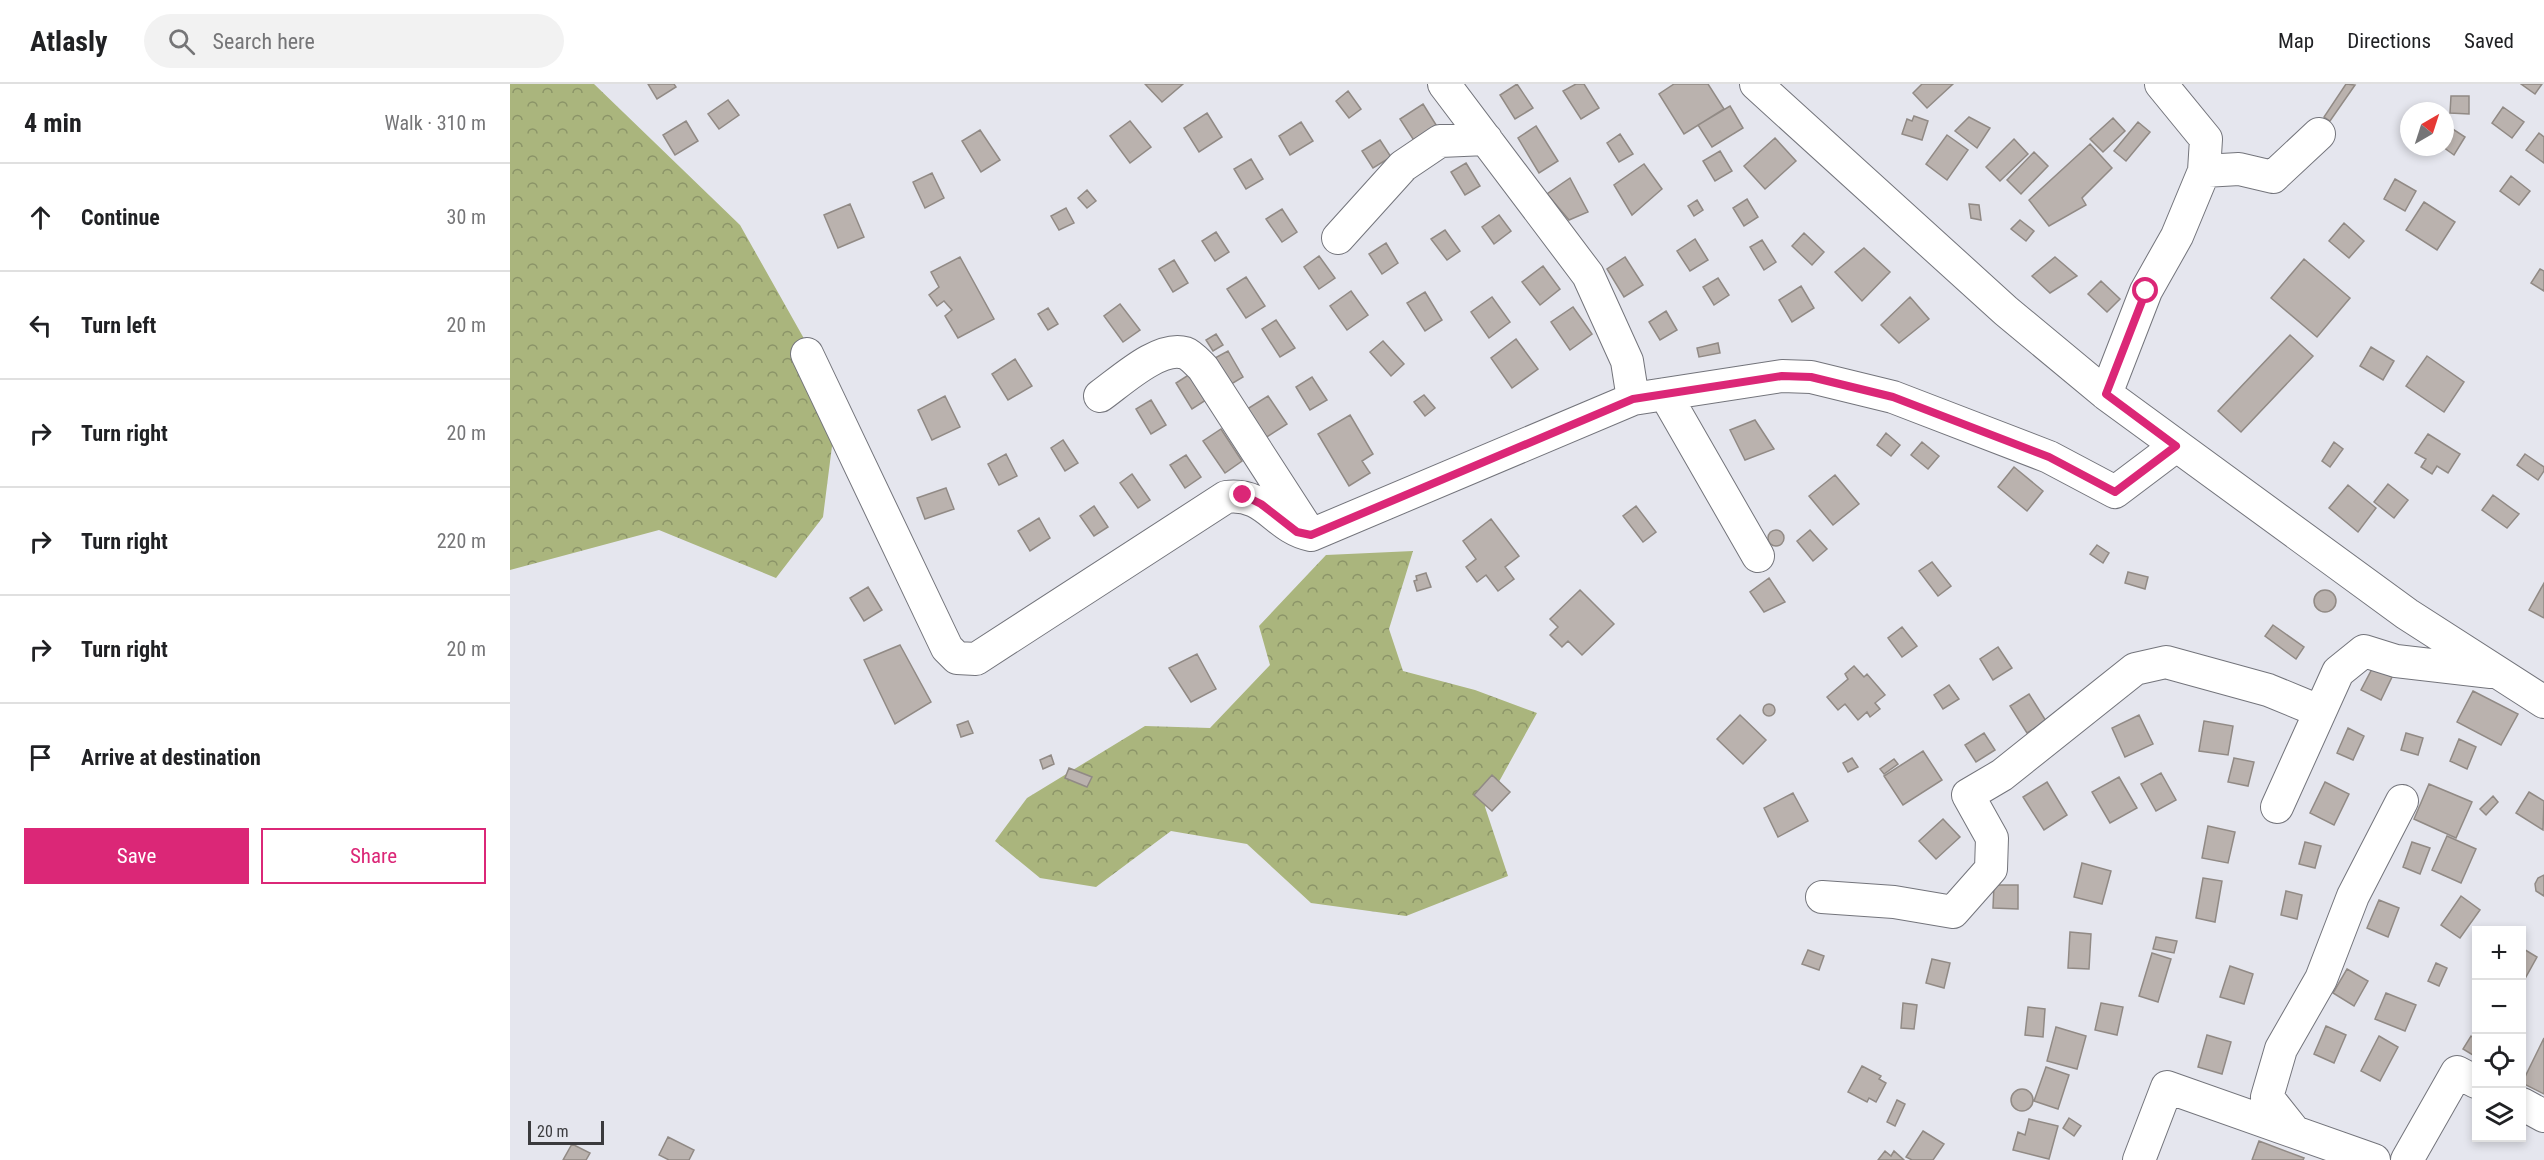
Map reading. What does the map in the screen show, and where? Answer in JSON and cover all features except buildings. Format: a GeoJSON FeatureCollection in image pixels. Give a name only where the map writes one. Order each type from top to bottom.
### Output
{"type":"FeatureCollection","features":[{"type":"Feature","properties":{"kind":"street"},"geometry":{"type":"LineString","coordinates":[[1444,84],[1588,275],[1627,361],[1633,399]]}},
{"type":"Feature","properties":{"kind":"street"},"geometry":{"type":"LineString","coordinates":[[1756,84],[2006,311],[2106,394],[2408,614],[2544,702]]}},
{"type":"Feature","properties":{"kind":"street"},"geometry":{"type":"LineString","coordinates":[[2106,394],[2146,291],[2177,236],[2204,171],[2206,139],[2161,84]]}},
{"type":"Feature","properties":{"kind":"street"},"geometry":{"type":"LineString","coordinates":[[2204,171],[2240,169],[2273,177],[2319,134]]}},
{"type":"Feature","properties":{"kind":"street"},"geometry":{"type":"LineString","coordinates":[[1338,238],[1403,166],[1440,141],[1486,139]]}},
{"type":"Feature","properties":{"kind":"street"},"geometry":{"type":"LineString","coordinates":[[1100,396],[1146,363],[1168,352],[1186,353],[1203,368],[1311,535]]}},
{"type":"Feature","properties":{"kind":"street"},"geometry":{"type":"LineString","coordinates":[[807,354],[947,648],[957,658],[975,659],[1226,497],[1243,495],[1261,504],[1297,532],[1311,535],[1633,399],[1782,376],[1811,377],[1904,401],[2049,457],[2115,492],[2176,446]]}},
{"type":"Feature","properties":{"kind":"street"},"geometry":{"type":"LineString","coordinates":[[1665,394],[1758,556]]}},
{"type":"Feature","properties":{"kind":"street"},"geometry":{"type":"LineString","coordinates":[[2277,807],[2338,672],[2364,651],[2396,661],[2499,673]]}},
{"type":"Feature","properties":{"kind":"street"},"geometry":{"type":"LineString","coordinates":[[1822,897],[1894,902],[1953,912],[1991,869],[1992,838],[1968,795],[2002,775],[2134,669],[2166,662],[2268,690],[2319,711]]}},
{"type":"Feature","properties":{"kind":"street"},"geometry":{"type":"LineString","coordinates":[[2294,1131],[2267,1097],[2281,1049],[2321,979],[2353,896],[2402,801]]}},
{"type":"Feature","properties":{"kind":"street"},"geometry":{"type":"LineString","coordinates":[[2407,1160],[2457,1072],[2472,1080]]}},
{"type":"Feature","properties":{"kind":"street"},"geometry":{"type":"LineString","coordinates":[[2139,1160],[2167,1087],[2374,1160]]}},
{"type":"Feature","properties":{"kind":"street"},"geometry":{"type":"LineString","coordinates":[[2526,1106],[2544,1116]]}},
{"type":"Feature","properties":{"kind":"green space"},"geometry":{"type":"Polygon","coordinates":[[[510,84],[594,84],[740,225],[838,399],[823,517],[776,578],[659,530],[510,570],[510,84]]]}},
{"type":"Feature","properties":{"kind":"green space"},"geometry":{"type":"Polygon","coordinates":[[[1413,551],[1389,629],[1403,671],[1475,690],[1537,713],[1485,807],[1508,876],[1406,916],[1311,903],[1247,844],[1171,831],[1096,887],[1040,878],[995,841],[1027,798],[1145,726],[1210,728],[1270,665],[1259,626],[1326,555],[1413,551]]]}},
{"type":"Feature","properties":{"kind":"route"},"geometry":{"type":"LineString","coordinates":[[1243,495],[1261,504],[1297,532],[1311,535],[1633,399],[1782,376],[1811,377],[1893,397],[2049,457],[2115,492],[2176,446],[2106,394],[2146,291]]}}]}
